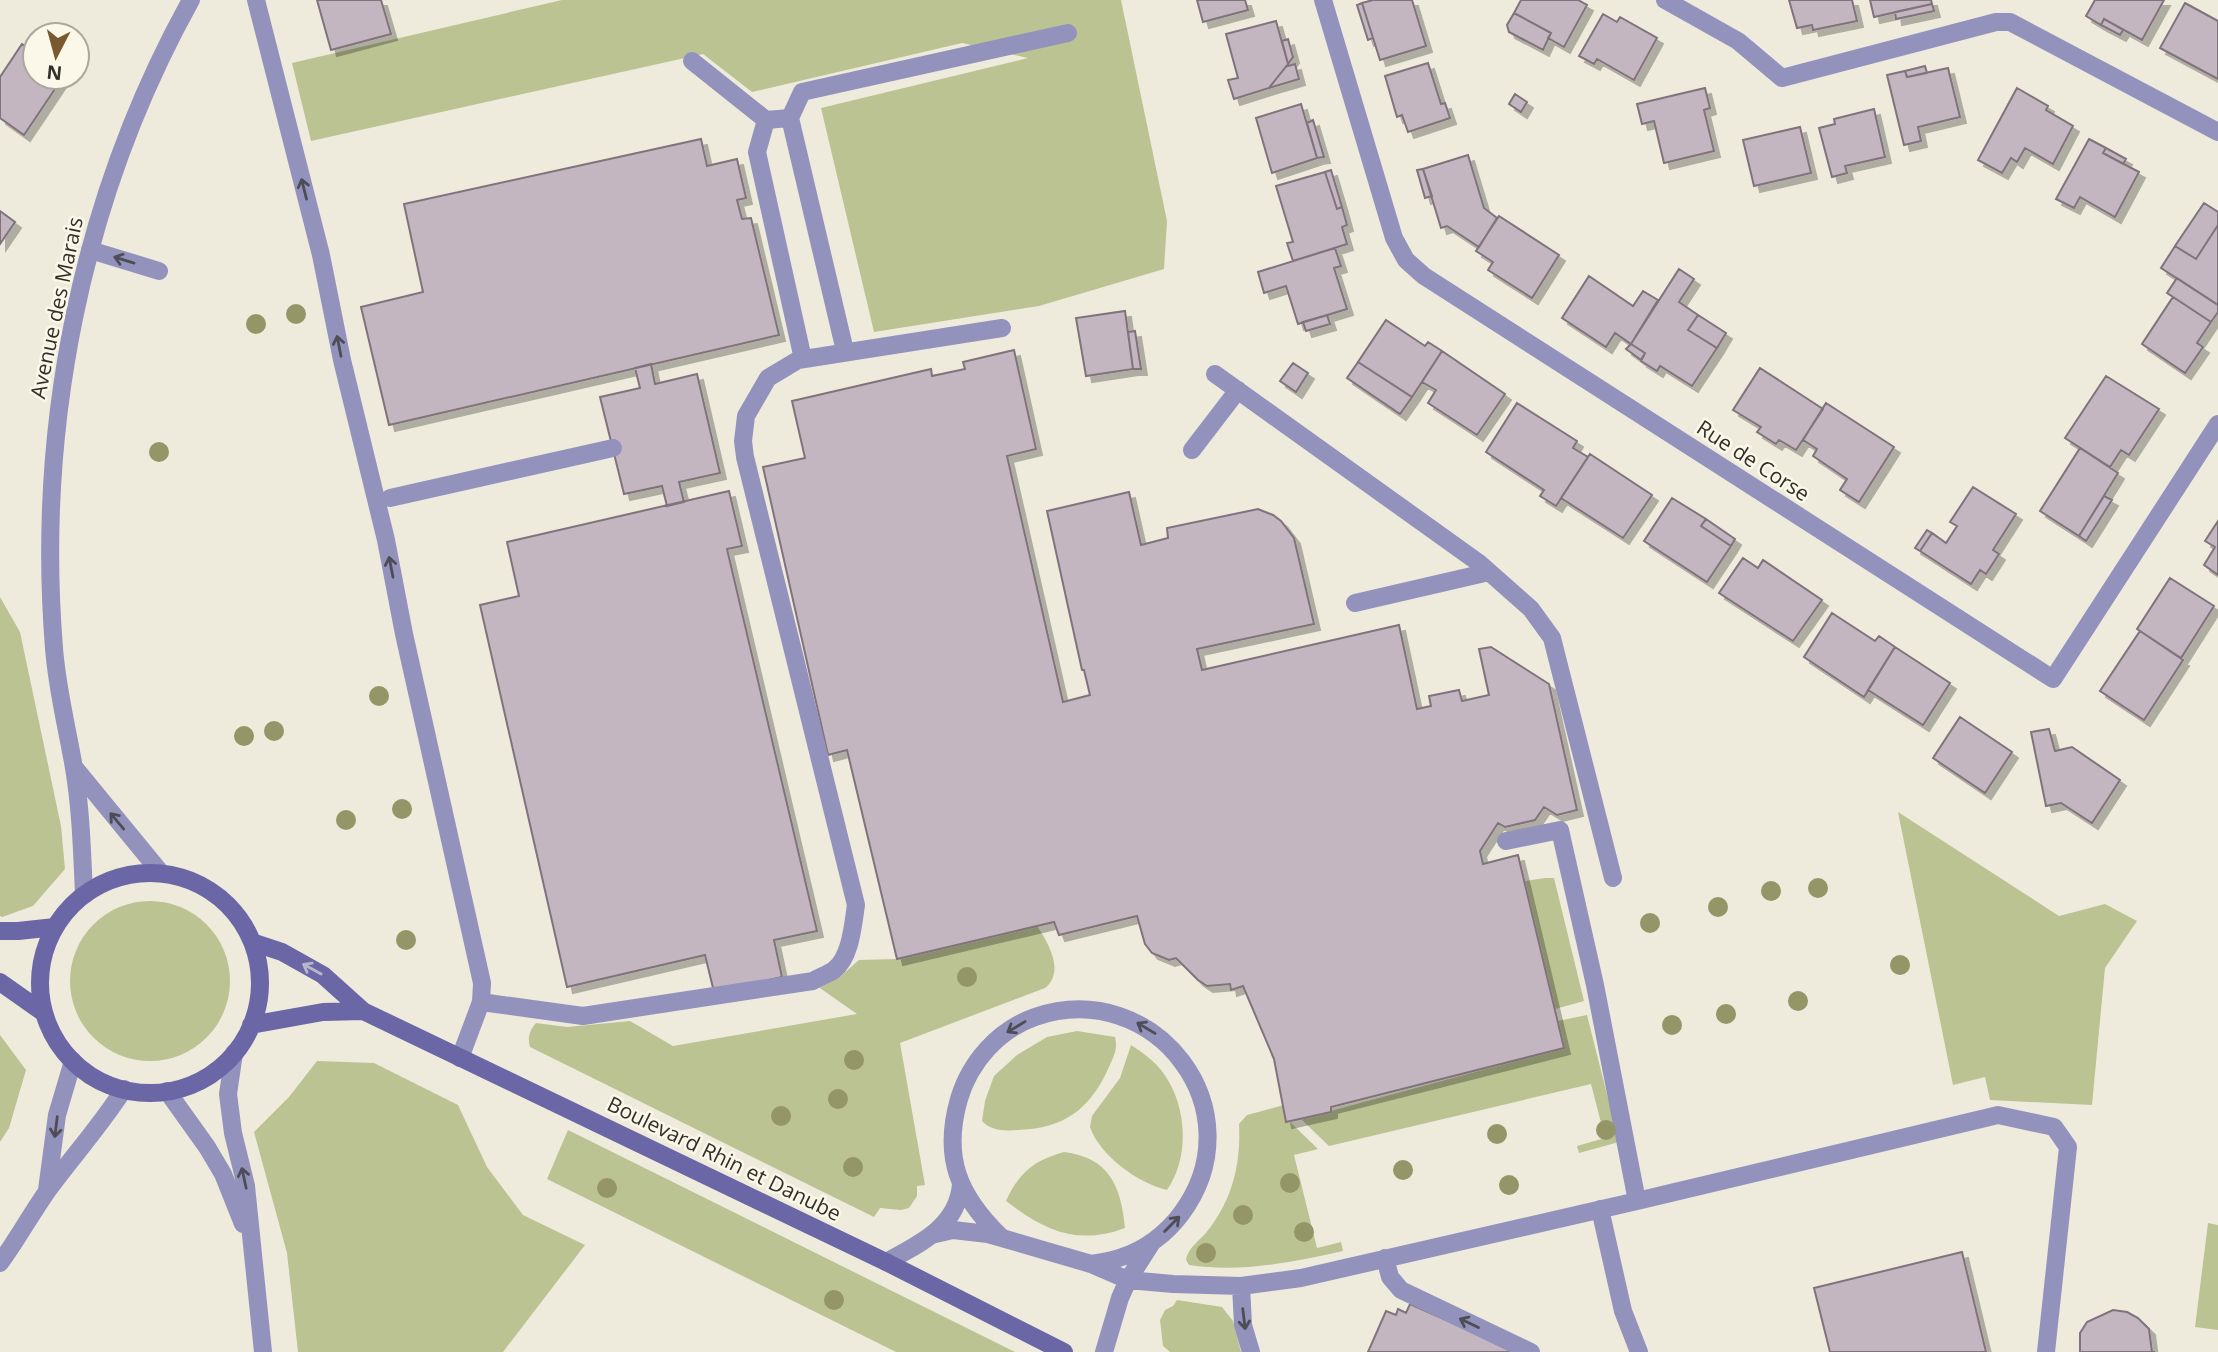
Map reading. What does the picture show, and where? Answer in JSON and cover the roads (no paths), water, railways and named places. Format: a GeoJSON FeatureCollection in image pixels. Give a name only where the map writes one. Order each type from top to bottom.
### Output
{"type":"FeatureCollection","features":[{"type":"Feature","properties":{"kind":"main road"},"geometry":{"type":"LineString","coordinates":[[161,873],[190,880],[216,894],[237,916],[252,942],[259,969],[259,998],[251,1025],[234,1054],[215,1072],[192,1084],[153,1093],[124,1090],[96,1079],[73,1061],[61,1047],[44,1013],[39,984],[43,954],[55,926],[84,894],[108,880],[134,874],[161,873]]}},
{"type":"Feature","properties":{"kind":"main road"},"geometry":{"type":"LineString","coordinates":[[0,931],[55,926]]}},
{"type":"Feature","properties":{"kind":"main road","name":"Boulevard Rhin et Danube"},"geometry":{"type":"LineString","coordinates":[[252,942],[282,952],[323,975],[363,1011],[886,1262],[1064,1352]]}},
{"type":"Feature","properties":{"kind":"main road"},"geometry":{"type":"LineString","coordinates":[[0,982],[44,1013]]}},
{"type":"Feature","properties":{"kind":"main road","name":"Boulevard Rhin et Danube"},"geometry":{"type":"LineString","coordinates":[[251,1025],[323,1012],[363,1011]]}},
{"type":"Feature","properties":{"kind":"street","name":"Avenue des Marais"},"geometry":{"type":"LineString","coordinates":[[84,894],[82,828],[74,767],[61,708],[49,564],[64,367],[90,250],[126,139],[160,60],[191,0]]}},
{"type":"Feature","properties":{"kind":"street"},"geometry":{"type":"LineString","coordinates":[[256,0],[321,255],[342,360],[386,541],[404,634],[482,983],[481,1002],[474,1027],[460,1058]]}},
{"type":"Feature","properties":{"kind":"street","name":"Rue de Corse"},"geometry":{"type":"LineString","coordinates":[[1324,0],[1394,238],[1406,260],[1424,276],[2053,680],[2218,424]]}},
{"type":"Feature","properties":{"kind":"street"},"geometry":{"type":"LineString","coordinates":[[1665,0],[1738,41],[1782,78],[1996,22],[2010,22],[2218,132]]}},
{"type":"Feature","properties":{"kind":"street"},"geometry":{"type":"LineString","coordinates":[[845,351],[790,118],[802,92],[1068,33]]}},
{"type":"Feature","properties":{"kind":"street"},"geometry":{"type":"LineString","coordinates":[[692,61],[766,120],[790,118]]}},
{"type":"Feature","properties":{"kind":"street"},"geometry":{"type":"LineString","coordinates":[[766,120],[757,152],[803,359]]}},
{"type":"Feature","properties":{"kind":"street"},"geometry":{"type":"LineString","coordinates":[[90,250],[159,271]]}},
{"type":"Feature","properties":{"kind":"street"},"geometry":{"type":"LineString","coordinates":[[481,1002],[583,1016],[813,981],[836,968],[845,954],[856,905],[748,471],[743,441],[746,416],[768,378],[803,359],[1002,328]]}},
{"type":"Feature","properties":{"kind":"street"},"geometry":{"type":"LineString","coordinates":[[1215,374],[1489,572],[1531,609],[1552,638],[1613,878]]}},
{"type":"Feature","properties":{"kind":"street"},"geometry":{"type":"LineString","coordinates":[[1192,450],[1238,390]]}},
{"type":"Feature","properties":{"kind":"street"},"geometry":{"type":"LineString","coordinates":[[390,498],[612,447]]}},
{"type":"Feature","properties":{"kind":"street"},"geometry":{"type":"LineString","coordinates":[[1355,603],[1489,572]]}},
{"type":"Feature","properties":{"kind":"street","name":"Avenue des Marais"},"geometry":{"type":"LineString","coordinates":[[74,767],[161,873]]}},
{"type":"Feature","properties":{"kind":"street"},"geometry":{"type":"LineString","coordinates":[[1506,841],[1560,830],[1595,985],[1637,1201]]}},
{"type":"Feature","properties":{"kind":"street"},"geometry":{"type":"LineString","coordinates":[[1001,1237],[978,1215],[961,1184],[952,1146],[953,1121],[964,1081],[980,1057],[1000,1037],[1024,1021],[1080,1009],[1109,1013],[1134,1021],[1156,1034],[1174,1050],[1199,1090],[1206,1113],[1208,1136],[1206,1160],[1200,1182],[1175,1223],[1151,1243],[1122,1258],[1091,1264]]}},
{"type":"Feature","properties":{"kind":"street"},"geometry":{"type":"LineString","coordinates":[[234,1054],[228,1094],[233,1133],[246,1185],[263,1352]]}},
{"type":"Feature","properties":{"kind":"street"},"geometry":{"type":"LineString","coordinates":[[46,1194],[57,1115],[73,1061]]}},
{"type":"Feature","properties":{"kind":"street"},"geometry":{"type":"LineString","coordinates":[[0,1264],[46,1194],[124,1090]]}},
{"type":"Feature","properties":{"kind":"street"},"geometry":{"type":"LineString","coordinates":[[167,1091],[223,1174],[252,1246]]}},
{"type":"Feature","properties":{"kind":"street"},"geometry":{"type":"LineString","coordinates":[[931,1236],[953,1230],[1001,1237],[1060,1257],[1091,1264],[1128,1280],[1241,1286],[1301,1278],[1998,1115],[2053,1126],[2068,1147],[2046,1352]]}},
{"type":"Feature","properties":{"kind":"street"},"geometry":{"type":"LineString","coordinates":[[886,1262],[916,1247],[947,1222],[957,1205],[961,1184]]}},
{"type":"Feature","properties":{"kind":"street"},"geometry":{"type":"LineString","coordinates":[[1600,1209],[1623,1311],[1639,1352]]}},
{"type":"Feature","properties":{"kind":"street"},"geometry":{"type":"LineString","coordinates":[[1104,1352],[1128,1280],[1151,1243]]}},
{"type":"Feature","properties":{"kind":"street"},"geometry":{"type":"LineString","coordinates":[[1385,1258],[1390,1277],[1401,1290],[1531,1352]]}},
{"type":"Feature","properties":{"kind":"street"},"geometry":{"type":"LineString","coordinates":[[1241,1286],[1243,1325],[1251,1352]]}}]}
